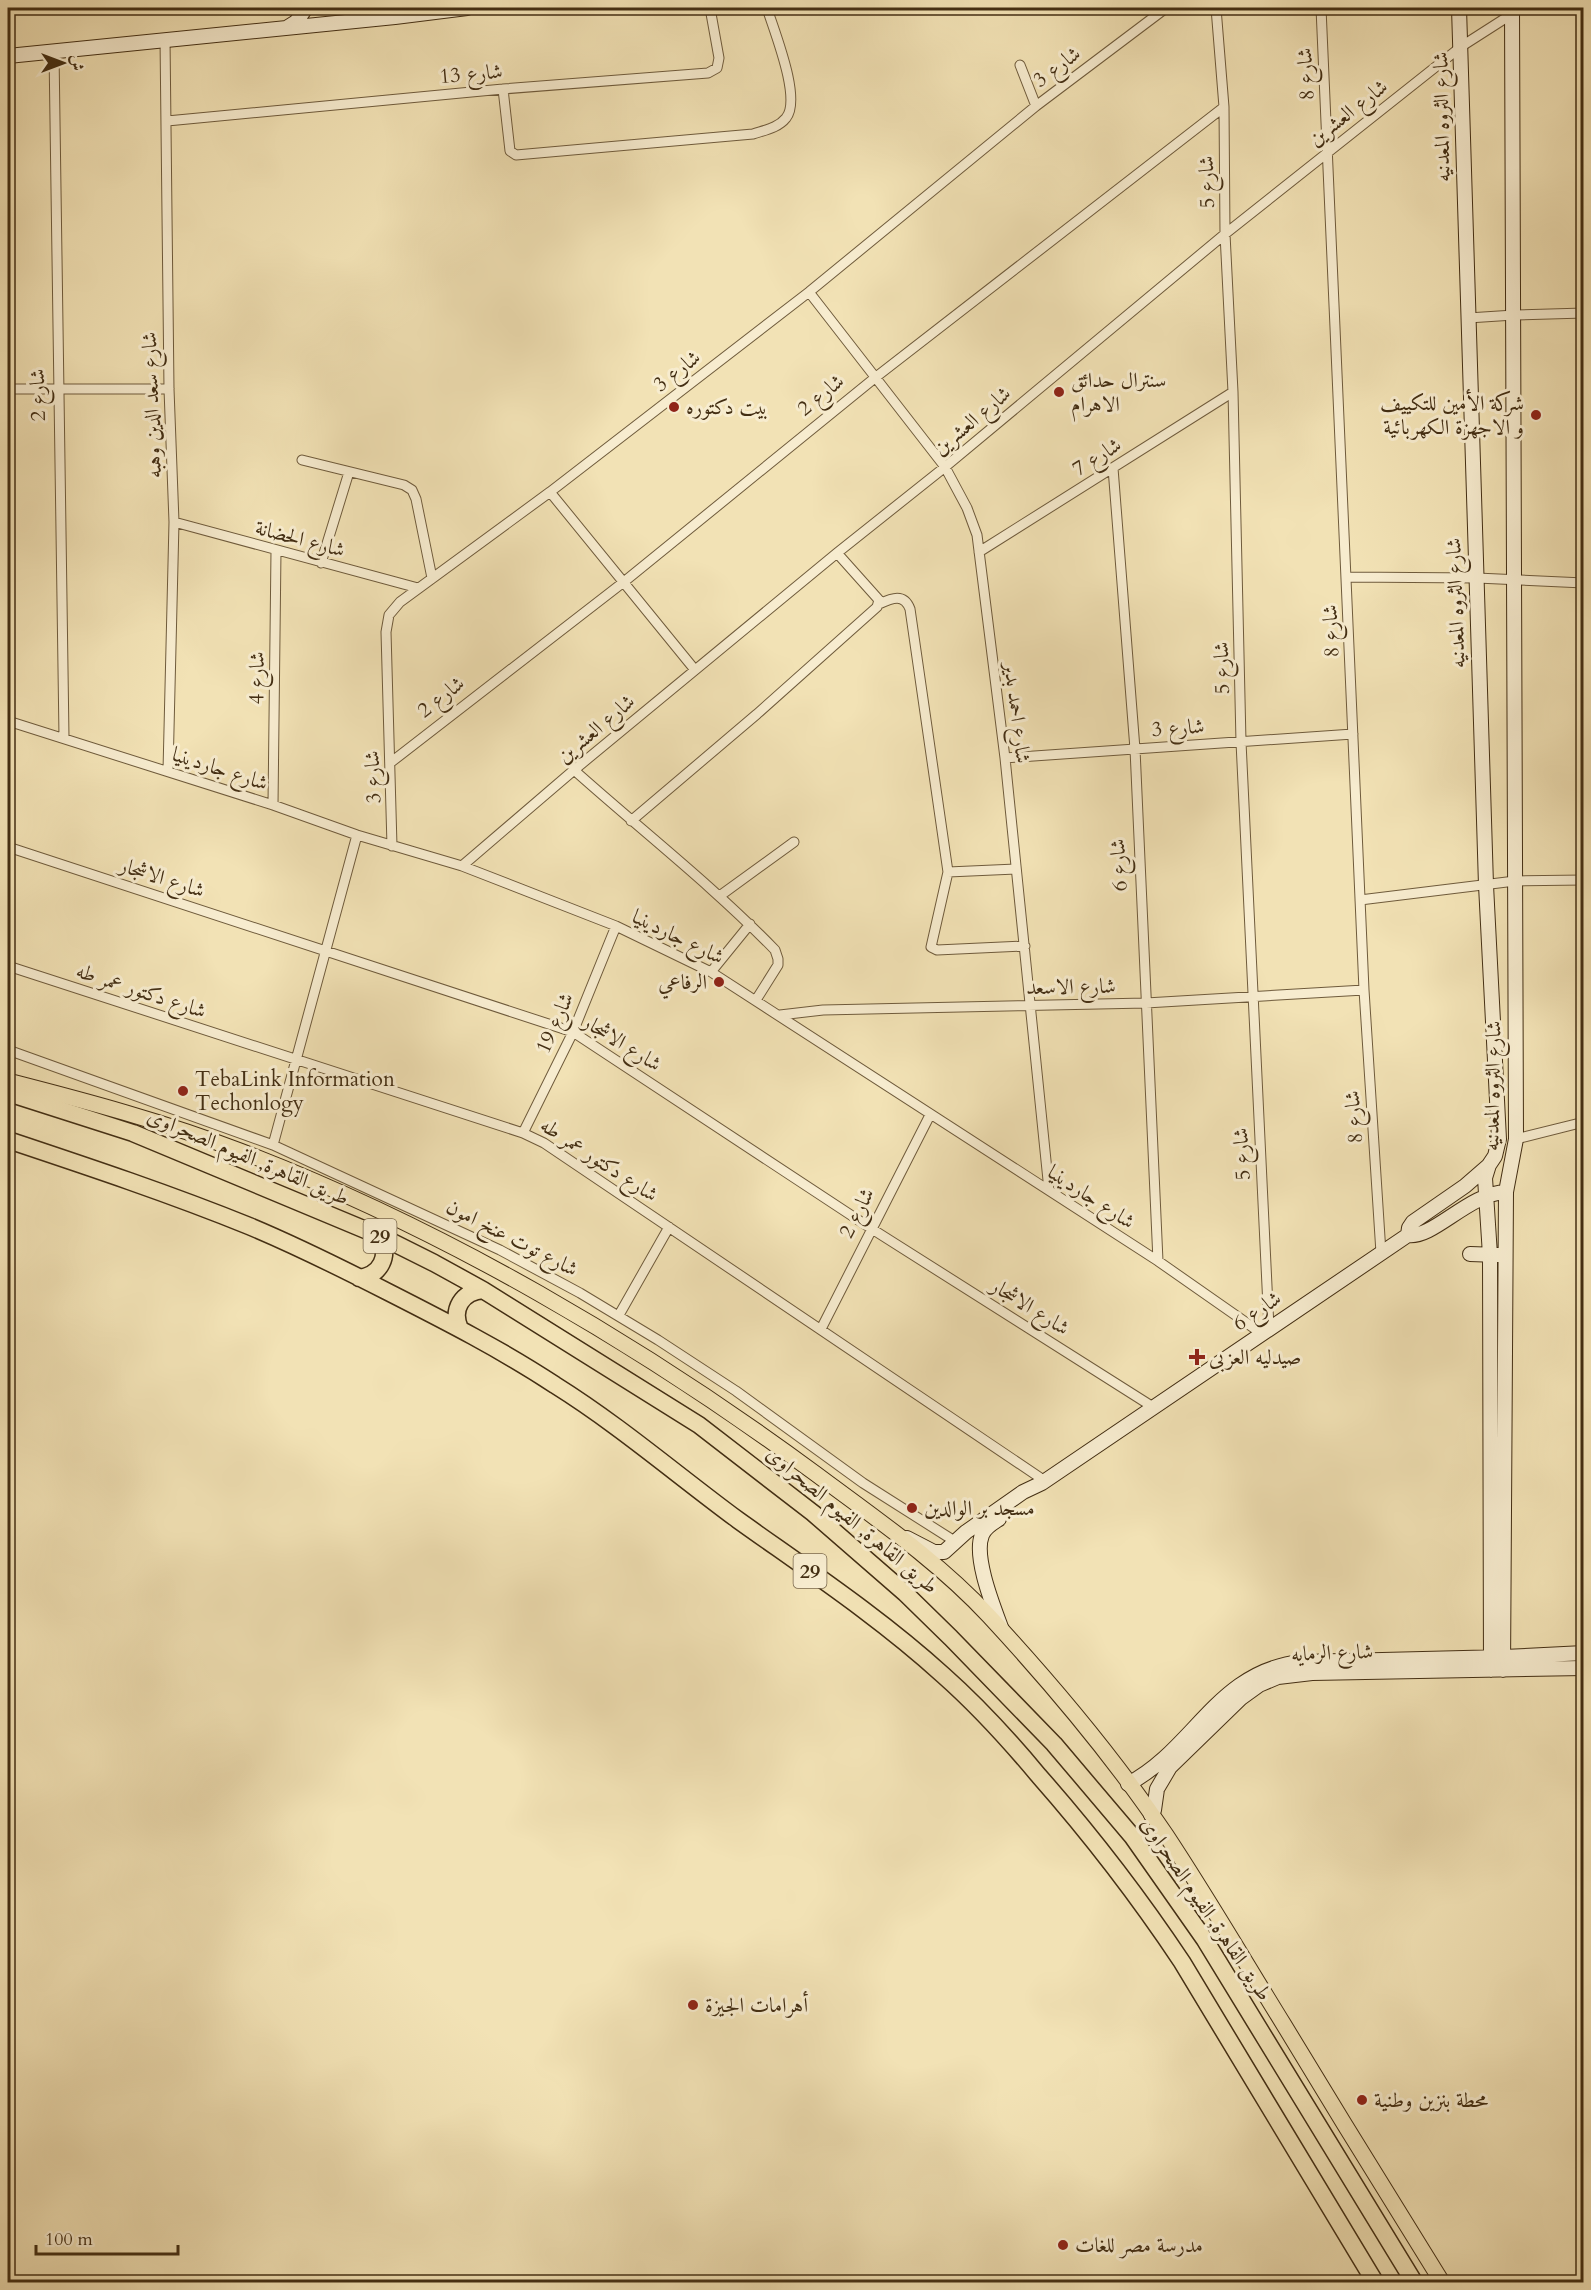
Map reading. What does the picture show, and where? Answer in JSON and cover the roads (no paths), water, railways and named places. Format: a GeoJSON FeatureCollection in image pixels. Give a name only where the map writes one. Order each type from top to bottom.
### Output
{"type":"FeatureCollection","features":[{"type":"Feature","properties":{"kind":"highway","name":"طريق القاهرة, الفيوم الصحراوى"},"geometry":{"type":"LineString","coordinates":[[8,1093],[133,1133],[380,1236],[483,1290],[699,1425],[757,1468],[905,1593],[1041,1730],[1106,1803],[1182,1905],[1414,2283]]}},
{"type":"Feature","properties":{"kind":"highway","name":"29"},"geometry":{"type":"LineString","coordinates":[[8,1140],[111,1174],[249,1227],[359,1278],[460,1329],[555,1384],[607,1420],[727,1511],[860,1606],[917,1652],[971,1700],[1079,1822],[1153,1917],[1375,2283]]}},
{"type":"Feature","properties":{"kind":"highway"},"geometry":{"type":"LineString","coordinates":[[359,1278],[374,1273],[384,1260],[384,1244],[380,1236]]}},
{"type":"Feature","properties":{"kind":"highway"},"geometry":{"type":"LineString","coordinates":[[460,1329],[456,1316],[460,1302],[470,1293],[483,1290]]}},
{"type":"Feature","properties":{"kind":"main road"},"geometry":{"type":"LineString","coordinates":[[8,1080],[107,1107],[241,1151],[364,1204],[470,1257],[589,1322],[710,1397],[899,1536],[965,1592],[1003,1632],[1088,1732],[1151,1815],[1213,1910],[1442,2283]]}},
{"type":"Feature","properties":{"kind":"street"},"geometry":{"type":"LineString","coordinates":[[288,27],[296,22],[306,8]]}},
{"type":"Feature","properties":{"kind":"street"},"geometry":{"type":"LineString","coordinates":[[373,8],[395,17]]}},
{"type":"Feature","properties":{"kind":"street"},"geometry":{"type":"LineString","coordinates":[[8,56],[467,8]]}},
{"type":"Feature","properties":{"kind":"street","name":"شارع 13"},"geometry":{"type":"LineString","coordinates":[[166,121],[503,89],[708,73],[717,68],[719,58],[710,8]]}},
{"type":"Feature","properties":{"kind":"street"},"geometry":{"type":"LineString","coordinates":[[503,89],[510,151],[516,155],[753,134],[773,128],[788,117],[792,105],[791,90],[767,8]]}},
{"type":"Feature","properties":{"kind":"street","name":"شارع 3"},"geometry":{"type":"LineString","coordinates":[[392,846],[387,623],[394,608],[550,492],[809,292],[1036,106],[1166,8]]}},
{"type":"Feature","properties":{"kind":"street","name":"شارع 5"},"geometry":{"type":"LineString","coordinates":[[1216,8],[1224,107],[1225,234],[1233,392],[1241,742],[1265,1330]]}},
{"type":"Feature","properties":{"kind":"street","name":"شارع 8"},"geometry":{"type":"LineString","coordinates":[[1321,8],[1364,990],[1381,1253]]}},
{"type":"Feature","properties":{"kind":"street","name":"شارع الثروه المعدنيه"},"geometry":{"type":"LineString","coordinates":[[1459,8],[1462,46],[1486,885],[1499,1138],[1495,1156],[1485,1178],[1490,1255],[1498,1664]]}},
{"type":"Feature","properties":{"kind":"street","name":"شارع العشرين"},"geometry":{"type":"LineString","coordinates":[[462,866],[574,770],[945,467],[1225,234],[1462,46],[1512,10]]}},
{"type":"Feature","properties":{"kind":"street","name":"شارع الثروه المعدنيه"},"geometry":{"type":"LineString","coordinates":[[1498,1664],[1506,1192],[1516,1139],[1512,10]]}},
{"type":"Feature","properties":{"kind":"street","name":"شارع سعد الدين وهبه"},"geometry":{"type":"LineString","coordinates":[[165,39],[169,389],[174,522],[168,771]]}},
{"type":"Feature","properties":{"kind":"street","name":"شارع 2"},"geometry":{"type":"LineString","coordinates":[[54,52],[64,737]]}},
{"type":"Feature","properties":{"kind":"street"},"geometry":{"type":"LineString","coordinates":[[1020,66],[1036,106]]}},
{"type":"Feature","properties":{"kind":"street","name":"شارع 2"},"geometry":{"type":"LineString","coordinates":[[390,763],[625,581],[876,378],[1224,107]]}},
{"type":"Feature","properties":{"kind":"street","name":"شارع احمد بدير"},"geometry":{"type":"LineString","coordinates":[[809,292],[945,467],[973,521],[977,536],[1005,758],[1049,1190]]}},
{"type":"Feature","properties":{"kind":"street"},"geometry":{"type":"LineString","coordinates":[[1468,318],[1584,313]]}},
{"type":"Feature","properties":{"kind":"street"},"geometry":{"type":"LineString","coordinates":[[8,389],[169,389]]}},
{"type":"Feature","properties":{"kind":"street","name":"شارع 7"},"geometry":{"type":"LineString","coordinates":[[979,552],[1233,392]]}},
{"type":"Feature","properties":{"kind":"street"},"geometry":{"type":"LineString","coordinates":[[302,460],[404,485],[412,490],[415,494],[432,578]]}},
{"type":"Feature","properties":{"kind":"street","name":"شارع 6"},"geometry":{"type":"LineString","coordinates":[[1113,468],[1135,749],[1158,1261]]}},
{"type":"Feature","properties":{"kind":"street"},"geometry":{"type":"LineString","coordinates":[[321,563],[350,472]]}},
{"type":"Feature","properties":{"kind":"street"},"geometry":{"type":"LineString","coordinates":[[550,492],[625,581],[695,670]]}},
{"type":"Feature","properties":{"kind":"street","name":"شارع الحضانة"},"geometry":{"type":"LineString","coordinates":[[174,522],[418,588]]}},
{"type":"Feature","properties":{"kind":"street","name":"شارع 4"},"geometry":{"type":"LineString","coordinates":[[273,805],[276,551]]}},
{"type":"Feature","properties":{"kind":"street"},"geometry":{"type":"LineString","coordinates":[[837,553],[876,597],[879,604]]}},
{"type":"Feature","properties":{"kind":"street"},"geometry":{"type":"LineString","coordinates":[[1347,577],[1477,578],[1584,583]]}},
{"type":"Feature","properties":{"kind":"street"},"geometry":{"type":"LineString","coordinates":[[631,821],[757,714],[879,604],[891,598],[901,598],[910,609],[948,872],[931,942],[933,948],[1025,946]]}},
{"type":"Feature","properties":{"kind":"street","name":"شارع جاردينيا"},"geometry":{"type":"LineString","coordinates":[[8,721],[273,805],[357,835],[462,866],[616,926],[711,972],[1265,1330]]}},
{"type":"Feature","properties":{"kind":"street","name":"شارع 3"},"geometry":{"type":"LineString","coordinates":[[1005,758],[1353,734]]}},
{"type":"Feature","properties":{"kind":"street"},"geometry":{"type":"LineString","coordinates":[[574,770],[631,821],[721,895],[776,950],[778,965],[756,1000]]}},
{"type":"Feature","properties":{"kind":"street","name":"شارع 3"},"geometry":{"type":"LineString","coordinates":[[273,1144],[357,835]]}},
{"type":"Feature","properties":{"kind":"street"},"geometry":{"type":"LineString","coordinates":[[721,895],[794,842]]}},
{"type":"Feature","properties":{"kind":"street","name":"شارع الاشجار"},"geometry":{"type":"LineString","coordinates":[[8,847],[573,1032],[872,1228],[1153,1407]]}},
{"type":"Feature","properties":{"kind":"street"},"geometry":{"type":"LineString","coordinates":[[948,872],[1016,869]]}},
{"type":"Feature","properties":{"kind":"street"},"geometry":{"type":"LineString","coordinates":[[1360,900],[1515,881],[1584,880]]}},
{"type":"Feature","properties":{"kind":"street"},"geometry":{"type":"LineString","coordinates":[[711,972],[750,924]]}},
{"type":"Feature","properties":{"kind":"street","name":"شارع 19"},"geometry":{"type":"LineString","coordinates":[[524,1133],[573,1032],[616,926]]}},
{"type":"Feature","properties":{"kind":"street","name":"شارع دكتور عمر طه"},"geometry":{"type":"LineString","coordinates":[[8,966],[524,1133],[565,1156],[1043,1482]]}},
{"type":"Feature","properties":{"kind":"street","name":"شارع الاسعد"},"geometry":{"type":"LineString","coordinates":[[780,1015],[823,1010],[1146,1003],[1364,990]]}},
{"type":"Feature","properties":{"kind":"street","name":"شارع توت عنخ امون"},"geometry":{"type":"LineString","coordinates":[[8,1050],[273,1144],[500,1250],[619,1315],[736,1391],[863,1483],[956,1542]]}},
{"type":"Feature","properties":{"kind":"street","name":"شارع 2"},"geometry":{"type":"LineString","coordinates":[[821,1329],[930,1115]]}},
{"type":"Feature","properties":{"kind":"street"},"geometry":{"type":"LineString","coordinates":[[1516,1139],[1584,1122]]}},
{"type":"Feature","properties":{"kind":"street","name":"شارع 6"},"geometry":{"type":"LineString","coordinates":[[1408,1235],[1413,1222],[1465,1186],[1489,1165]]}},
{"type":"Feature","properties":{"kind":"street","name":"شارع 6"},"geometry":{"type":"LineString","coordinates":[[899,1536],[939,1552],[948,1550],[966,1532],[1027,1489],[1043,1482],[1408,1235],[1421,1234],[1486,1195],[1506,1192]]}},
{"type":"Feature","properties":{"kind":"street"},"geometry":{"type":"LineString","coordinates":[[619,1315],[669,1227]]}},
{"type":"Feature","properties":{"kind":"street"},"geometry":{"type":"LineString","coordinates":[[1470,1254],[1506,1255]]}},
{"type":"Feature","properties":{"kind":"street","name":"شارع 6"},"geometry":{"type":"LineString","coordinates":[[1003,1632],[985,1580],[981,1554],[982,1536],[989,1526],[1036,1492],[1043,1482]]}},
{"type":"Feature","properties":{"kind":"street","name":"شارع الرمايه"},"geometry":{"type":"LineString","coordinates":[[1151,1815],[1160,1782],[1175,1760],[1241,1698],[1268,1681],[1299,1674],[1498,1664],[1584,1653]]}},
{"type":"Feature","properties":{"kind":"street","name":"شارع الرمايه"},"geometry":{"type":"LineString","coordinates":[[1128,1784],[1153,1767],[1236,1686],[1267,1669],[1301,1662],[1498,1664],[1584,1668]]}},
{"type":"Feature","properties":{"kind":"place","name":"سنترال حدائق الاهرام"},"geometry":{"type":"Point","coordinates":[1059,392]}},
{"type":"Feature","properties":{"kind":"place","name":"بيت دكتوره"},"geometry":{"type":"Point","coordinates":[674,407]}},
{"type":"Feature","properties":{"kind":"place","name":"شركة الأمين للتكييف و الاجهزة الكهربائية"},"geometry":{"type":"Point","coordinates":[1536,415]}},
{"type":"Feature","properties":{"kind":"place","name":"الرفاعي"},"geometry":{"type":"Point","coordinates":[719,982]}},
{"type":"Feature","properties":{"kind":"place","name":"TebaLink Information Techonlogy"},"geometry":{"type":"Point","coordinates":[183,1091]}},
{"type":"Feature","properties":{"kind":"place","name":"صيدليه العزبى"},"geometry":{"type":"Point","coordinates":[1197,1357]}},
{"type":"Feature","properties":{"kind":"place","name":"مسجد بر الوالدين"},"geometry":{"type":"Point","coordinates":[912,1508]}},
{"type":"Feature","properties":{"kind":"place","name":"أهرامات الجيزة"},"geometry":{"type":"Point","coordinates":[693,2005]}},
{"type":"Feature","properties":{"kind":"place","name":"محطة بنزين وطنية"},"geometry":{"type":"Point","coordinates":[1362,2100]}},
{"type":"Feature","properties":{"kind":"place","name":"مدرسة مصر للغات"},"geometry":{"type":"Point","coordinates":[1063,2245]}}]}
